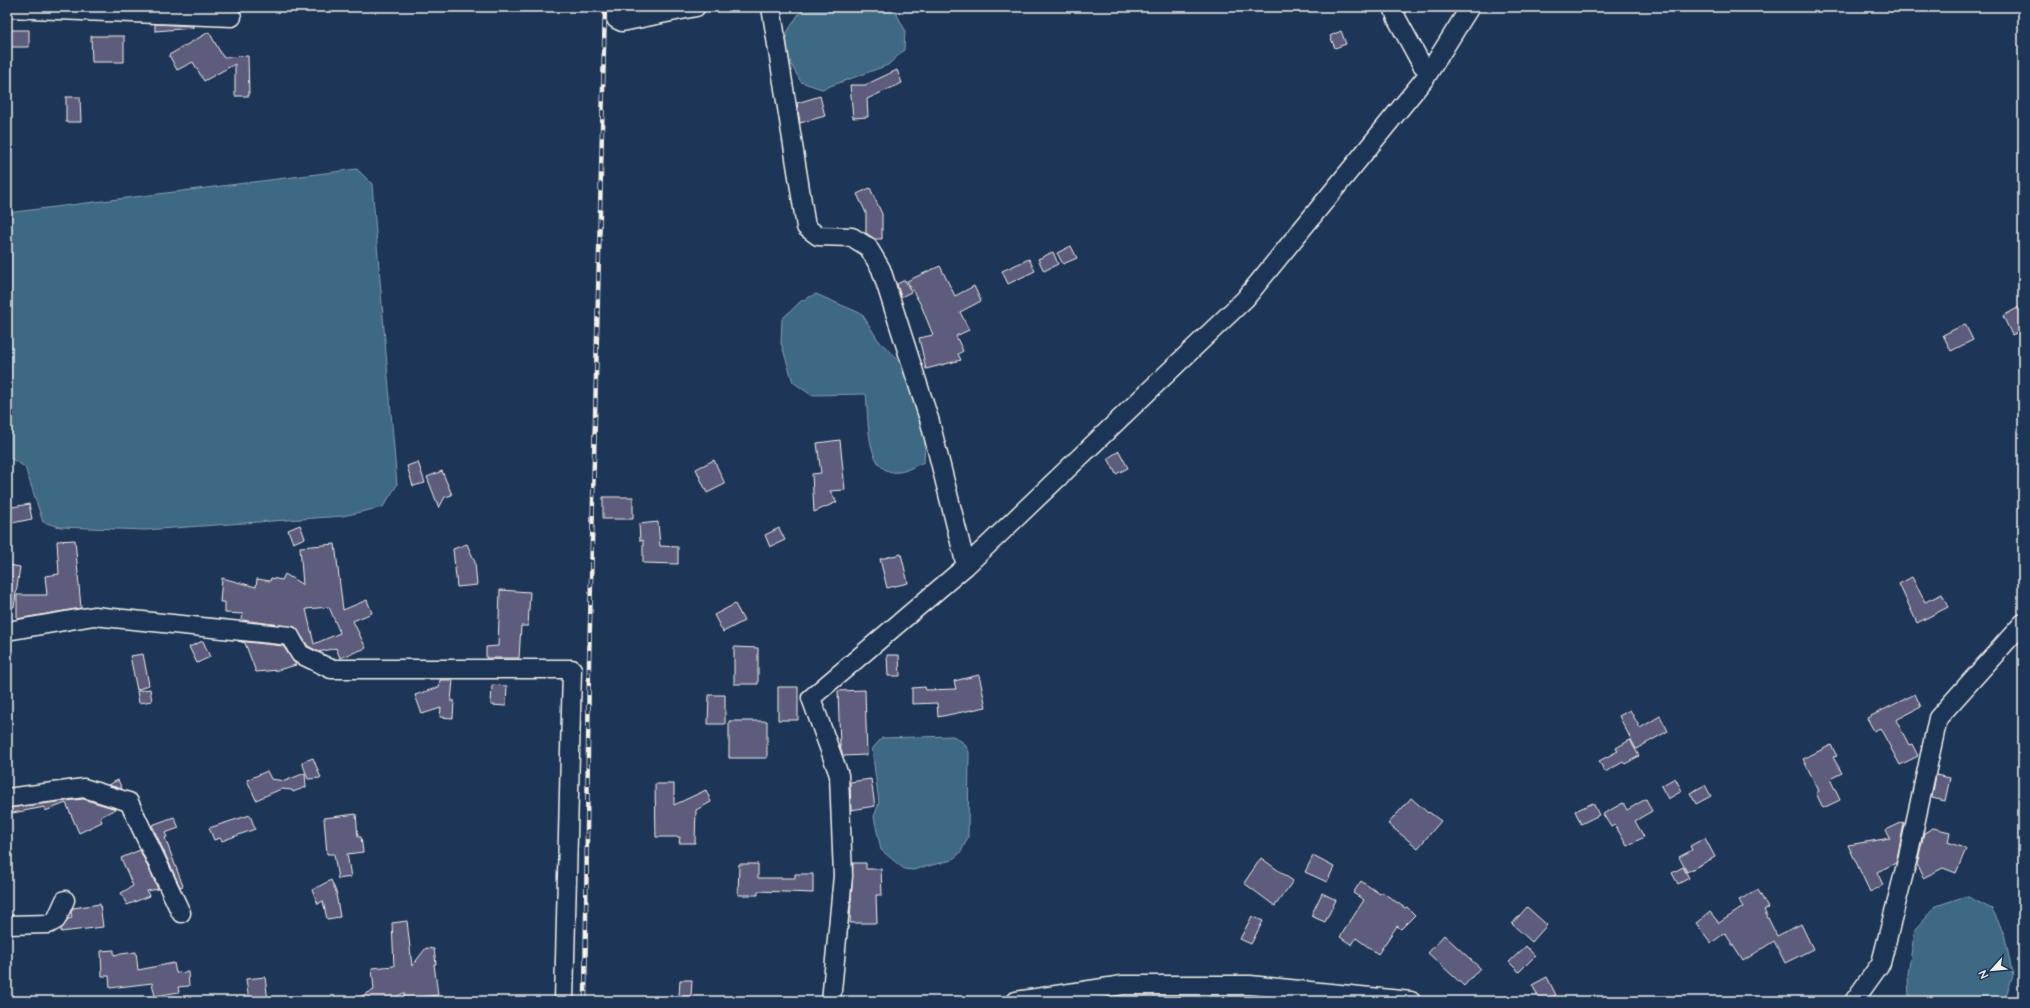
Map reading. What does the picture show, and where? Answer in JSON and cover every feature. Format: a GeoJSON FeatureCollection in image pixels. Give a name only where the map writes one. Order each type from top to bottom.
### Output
{"type":"FeatureCollection","features":[{"type":"Feature","properties":{"kind":"street"},"geometry":{"type":"LineString","coordinates":[[612,7],[616,19],[622,22],[696,7]]}},
{"type":"Feature","properties":{"kind":"street"},"geometry":{"type":"LineString","coordinates":[[771,7],[806,227],[818,236],[852,237],[868,247],[881,269],[930,422],[966,566]]}},
{"type":"Feature","properties":{"kind":"street"},"geometry":{"type":"LineString","coordinates":[[1393,7],[1396,19],[1422,65]]}},
{"type":"Feature","properties":{"kind":"street"},"geometry":{"type":"LineString","coordinates":[[831,1001],[843,876],[839,775],[812,698],[966,566],[1245,299],[1426,77],[1470,7]]}},
{"type":"Feature","properties":{"kind":"street"},"geometry":{"type":"LineString","coordinates":[[7,8],[232,18]]}},
{"type":"Feature","properties":{"kind":"street"},"geometry":{"type":"LineString","coordinates":[[7,631],[94,616],[290,636],[300,654],[331,670],[572,669],[564,1001]]}},
{"type":"Feature","properties":{"kind":"street"},"geometry":{"type":"LineString","coordinates":[[1854,1001],[1881,963],[1907,861],[1938,718],[2023,623]]}},
{"type":"Feature","properties":{"kind":"street"},"geometry":{"type":"LineString","coordinates":[[7,798],[84,788],[129,802],[182,913]]}},
{"type":"Feature","properties":{"kind":"street"},"geometry":{"type":"LineString","coordinates":[[7,925],[50,924],[56,920],[65,900]]}},
{"type":"Feature","properties":{"kind":"street"},"geometry":{"type":"LineString","coordinates":[[1016,1001],[1123,985],[1242,985],[1411,1001]]}},
{"type":"Feature","properties":{"kind":"water"},"geometry":{"type":"Polygon","coordinates":[[[806,7],[893,7],[905,30],[904,50],[888,65],[822,89],[801,82],[788,59],[786,34],[798,15],[806,7]]]}},
{"type":"Feature","properties":{"kind":"water"},"geometry":{"type":"Polygon","coordinates":[[[357,169],[372,184],[397,485],[383,507],[343,516],[145,530],[60,527],[43,522],[25,467],[7,456],[7,213],[357,169]]]}},
{"type":"Feature","properties":{"kind":"water"},"geometry":{"type":"Polygon","coordinates":[[[816,294],[862,314],[878,340],[913,374],[926,423],[924,462],[904,471],[891,472],[882,467],[875,457],[871,445],[866,394],[811,395],[793,382],[781,343],[782,319],[801,301],[816,294]]]}},
{"type":"Feature","properties":{"kind":"water"},"geometry":{"type":"Polygon","coordinates":[[[953,736],[964,743],[969,752],[968,837],[961,852],[952,860],[913,870],[904,869],[881,850],[874,817],[879,803],[872,749],[882,738],[953,736]]]}},
{"type":"Feature","properties":{"kind":"water"},"geometry":{"type":"Polygon","coordinates":[[[1966,896],[1992,909],[2004,933],[2013,976],[2004,1001],[1909,1001],[1908,974],[1915,929],[1936,906],[1966,896]]]}},
{"type":"Feature","properties":{"kind":"building"},"geometry":{"type":"Polygon","coordinates":[[[155,24],[193,26],[193,28],[155,31],[155,24]]]}},
{"type":"Feature","properties":{"kind":"building"},"geometry":{"type":"Polygon","coordinates":[[[8,30],[29,30],[29,47],[8,47],[8,30]]]}},
{"type":"Feature","properties":{"kind":"building"},"geometry":{"type":"Polygon","coordinates":[[[1341,31],[1346,44],[1335,48],[1330,36],[1341,31]]]}},
{"type":"Feature","properties":{"kind":"building"},"geometry":{"type":"Polygon","coordinates":[[[209,32],[223,57],[248,56],[249,96],[235,96],[235,64],[204,81],[193,62],[177,70],[169,55],[209,32]]]}},
{"type":"Feature","properties":{"kind":"building"},"geometry":{"type":"Polygon","coordinates":[[[91,36],[124,36],[124,62],[92,62],[91,36]]]}},
{"type":"Feature","properties":{"kind":"building"},"geometry":{"type":"Polygon","coordinates":[[[897,70],[902,83],[867,99],[868,117],[853,118],[850,85],[865,85],[897,70]]]}},
{"type":"Feature","properties":{"kind":"building"},"geometry":{"type":"Polygon","coordinates":[[[820,96],[825,116],[800,123],[797,103],[820,96]]]}},
{"type":"Feature","properties":{"kind":"building"},"geometry":{"type":"Polygon","coordinates":[[[66,97],[80,97],[81,122],[66,122],[66,97]]]}},
{"type":"Feature","properties":{"kind":"building"},"geometry":{"type":"Polygon","coordinates":[[[870,188],[882,214],[882,239],[875,239],[866,233],[866,213],[857,194],[870,188]]]}},
{"type":"Feature","properties":{"kind":"building"},"geometry":{"type":"Polygon","coordinates":[[[1071,246],[1077,258],[1063,264],[1057,253],[1071,246]]]}},
{"type":"Feature","properties":{"kind":"building"},"geometry":{"type":"Polygon","coordinates":[[[1053,252],[1058,264],[1044,271],[1038,259],[1053,252]]]}},
{"type":"Feature","properties":{"kind":"building"},"geometry":{"type":"Polygon","coordinates":[[[1029,259],[1035,271],[1008,284],[1002,271],[1029,259]]]}},
{"type":"Feature","properties":{"kind":"building"},"geometry":{"type":"Polygon","coordinates":[[[940,266],[955,296],[974,286],[981,301],[960,312],[969,330],[956,336],[963,351],[958,354],[961,360],[926,369],[919,338],[933,335],[921,305],[907,281],[940,266]]]}},
{"type":"Feature","properties":{"kind":"building"},"geometry":{"type":"Polygon","coordinates":[[[905,280],[911,292],[901,297],[897,284],[905,280]]]}},
{"type":"Feature","properties":{"kind":"building"},"geometry":{"type":"Polygon","coordinates":[[[2023,305],[2023,330],[2012,335],[2003,316],[2023,305]]]}},
{"type":"Feature","properties":{"kind":"building"},"geometry":{"type":"Polygon","coordinates":[[[1965,324],[1973,340],[1951,351],[1943,335],[1965,324]]]}},
{"type":"Feature","properties":{"kind":"building"},"geometry":{"type":"Polygon","coordinates":[[[840,440],[845,490],[830,491],[837,502],[814,512],[812,474],[821,473],[817,443],[840,440]]]}},
{"type":"Feature","properties":{"kind":"building"},"geometry":{"type":"Polygon","coordinates":[[[1119,451],[1128,468],[1116,474],[1108,458],[1119,451]]]}},
{"type":"Feature","properties":{"kind":"building"},"geometry":{"type":"Polygon","coordinates":[[[714,460],[725,484],[707,493],[696,469],[714,460]]]}},
{"type":"Feature","properties":{"kind":"building"},"geometry":{"type":"Polygon","coordinates":[[[418,462],[425,483],[413,486],[407,466],[418,462]]]}},
{"type":"Feature","properties":{"kind":"building"},"geometry":{"type":"Polygon","coordinates":[[[442,471],[452,495],[445,497],[439,508],[427,477],[442,471]]]}},
{"type":"Feature","properties":{"kind":"building"},"geometry":{"type":"Polygon","coordinates":[[[603,497],[633,497],[633,519],[603,519],[603,497]]]}},
{"type":"Feature","properties":{"kind":"building"},"geometry":{"type":"Polygon","coordinates":[[[29,504],[32,519],[7,524],[7,508],[29,504]]]}},
{"type":"Feature","properties":{"kind":"building"},"geometry":{"type":"Polygon","coordinates":[[[658,522],[660,546],[678,547],[678,564],[643,563],[643,540],[640,541],[639,524],[658,522]]]}},
{"type":"Feature","properties":{"kind":"building"},"geometry":{"type":"Polygon","coordinates":[[[300,525],[305,538],[293,543],[288,530],[300,525]]]}},
{"type":"Feature","properties":{"kind":"building"},"geometry":{"type":"Polygon","coordinates":[[[779,528],[785,540],[770,547],[765,535],[779,528]]]}},
{"type":"Feature","properties":{"kind":"building"},"geometry":{"type":"Polygon","coordinates":[[[75,540],[81,608],[17,619],[17,595],[47,595],[45,576],[59,574],[57,541],[75,540]]]}},
{"type":"Feature","properties":{"kind":"building"},"geometry":{"type":"Polygon","coordinates":[[[335,544],[343,610],[367,600],[372,613],[353,621],[366,648],[340,658],[336,648],[319,652],[308,646],[295,627],[242,620],[243,614],[225,613],[225,602],[220,602],[222,578],[256,587],[257,579],[270,581],[271,578],[282,580],[285,574],[303,585],[300,547],[335,544]],[[329,607],[306,609],[314,644],[340,633],[329,607]]]}},
{"type":"Feature","properties":{"kind":"building"},"geometry":{"type":"Polygon","coordinates":[[[467,544],[475,562],[477,585],[457,587],[453,549],[467,544]]]}},
{"type":"Feature","properties":{"kind":"building"},"geometry":{"type":"Polygon","coordinates":[[[901,554],[908,583],[887,588],[880,559],[901,554]]]}},
{"type":"Feature","properties":{"kind":"building"},"geometry":{"type":"Polygon","coordinates":[[[9,565],[20,567],[14,607],[7,606],[9,565]]]}},
{"type":"Feature","properties":{"kind":"building"},"geometry":{"type":"Polygon","coordinates":[[[1912,577],[1925,602],[1942,594],[1948,607],[1917,623],[1899,584],[1912,577]]]}},
{"type":"Feature","properties":{"kind":"building"},"geometry":{"type":"Polygon","coordinates":[[[500,590],[530,592],[528,626],[521,626],[519,658],[486,658],[486,647],[498,646],[500,590]]]}},
{"type":"Feature","properties":{"kind":"building"},"geometry":{"type":"Polygon","coordinates":[[[735,604],[744,621],[723,632],[714,615],[735,604]]]}},
{"type":"Feature","properties":{"kind":"building"},"geometry":{"type":"Polygon","coordinates":[[[203,641],[210,657],[197,663],[189,647],[203,641]]]}},
{"type":"Feature","properties":{"kind":"building"},"geometry":{"type":"Polygon","coordinates":[[[238,641],[283,646],[296,665],[278,670],[256,672],[245,643],[238,641]]]}},
{"type":"Feature","properties":{"kind":"building"},"geometry":{"type":"Polygon","coordinates":[[[734,647],[758,648],[758,684],[734,684],[734,647]]]}},
{"type":"Feature","properties":{"kind":"building"},"geometry":{"type":"Polygon","coordinates":[[[143,654],[149,685],[137,690],[130,656],[143,654]]]}},
{"type":"Feature","properties":{"kind":"building"},"geometry":{"type":"Polygon","coordinates":[[[887,655],[899,655],[900,676],[888,676],[887,655]]]}},
{"type":"Feature","properties":{"kind":"building"},"geometry":{"type":"Polygon","coordinates":[[[979,675],[986,707],[938,717],[937,703],[912,704],[912,688],[925,687],[926,690],[956,689],[954,681],[979,675]]]}},
{"type":"Feature","properties":{"kind":"building"},"geometry":{"type":"Polygon","coordinates":[[[440,680],[453,680],[451,701],[454,701],[453,718],[440,717],[441,708],[422,714],[415,695],[439,687],[440,680]]]}},
{"type":"Feature","properties":{"kind":"building"},"geometry":{"type":"Polygon","coordinates":[[[492,685],[507,686],[506,706],[491,705],[492,685]]]}},
{"type":"Feature","properties":{"kind":"building"},"geometry":{"type":"Polygon","coordinates":[[[778,687],[798,687],[798,720],[778,720],[778,687]]]}},
{"type":"Feature","properties":{"kind":"building"},"geometry":{"type":"Polygon","coordinates":[[[150,689],[152,701],[139,703],[137,691],[150,689]]]}},
{"type":"Feature","properties":{"kind":"building"},"geometry":{"type":"Polygon","coordinates":[[[865,690],[867,755],[843,756],[840,746],[838,691],[865,690]]]}},
{"type":"Feature","properties":{"kind":"building"},"geometry":{"type":"Polygon","coordinates":[[[1915,694],[1921,707],[1896,720],[1909,745],[1912,744],[1918,756],[1900,765],[1880,728],[1874,731],[1867,718],[1915,694]]]}},
{"type":"Feature","properties":{"kind":"building"},"geometry":{"type":"Polygon","coordinates":[[[709,695],[725,695],[725,724],[708,724],[709,695]]]}},
{"type":"Feature","properties":{"kind":"building"},"geometry":{"type":"Polygon","coordinates":[[[1630,710],[1640,728],[1660,716],[1668,731],[1636,749],[1619,716],[1630,710]]]}},
{"type":"Feature","properties":{"kind":"building"},"geometry":{"type":"Polygon","coordinates":[[[729,721],[767,721],[767,758],[729,758],[729,721]]]}},
{"type":"Feature","properties":{"kind":"building"},"geometry":{"type":"Polygon","coordinates":[[[1630,740],[1639,756],[1625,764],[1623,762],[1605,772],[1599,761],[1618,751],[1616,748],[1630,740]]]}},
{"type":"Feature","properties":{"kind":"building"},"geometry":{"type":"Polygon","coordinates":[[[1831,745],[1837,756],[1833,757],[1842,773],[1830,779],[1840,800],[1823,808],[1816,793],[1819,791],[1803,759],[1831,745]]]}},
{"type":"Feature","properties":{"kind":"building"},"geometry":{"type":"Polygon","coordinates":[[[313,758],[321,778],[308,779],[302,762],[313,758]]]}},
{"type":"Feature","properties":{"kind":"building"},"geometry":{"type":"Polygon","coordinates":[[[267,771],[271,779],[285,781],[305,773],[306,787],[293,792],[292,790],[281,789],[256,800],[247,780],[267,771]]]}},
{"type":"Feature","properties":{"kind":"building"},"geometry":{"type":"Polygon","coordinates":[[[1936,775],[1950,778],[1945,801],[1932,798],[1936,775]]]}},
{"type":"Feature","properties":{"kind":"building"},"geometry":{"type":"Polygon","coordinates":[[[1675,778],[1682,791],[1668,799],[1661,786],[1675,778]]]}},
{"type":"Feature","properties":{"kind":"building"},"geometry":{"type":"Polygon","coordinates":[[[871,779],[875,806],[851,810],[850,782],[871,779]]]}},
{"type":"Feature","properties":{"kind":"building"},"geometry":{"type":"Polygon","coordinates":[[[118,780],[122,789],[108,785],[118,780]]]}},
{"type":"Feature","properties":{"kind":"building"},"geometry":{"type":"Polygon","coordinates":[[[655,784],[674,784],[674,805],[706,790],[711,802],[696,810],[695,843],[679,843],[680,837],[656,837],[655,784]]]}},
{"type":"Feature","properties":{"kind":"building"},"geometry":{"type":"Polygon","coordinates":[[[1705,785],[1711,796],[1696,804],[1690,793],[1705,785]]]}},
{"type":"Feature","properties":{"kind":"building"},"geometry":{"type":"Polygon","coordinates":[[[1411,798],[1428,813],[1429,812],[1441,821],[1418,848],[1388,824],[1411,798]]]}},
{"type":"Feature","properties":{"kind":"building"},"geometry":{"type":"Polygon","coordinates":[[[83,799],[116,809],[100,817],[102,822],[79,833],[66,803],[45,811],[45,807],[7,814],[7,808],[83,799]]]}},
{"type":"Feature","properties":{"kind":"building"},"geometry":{"type":"Polygon","coordinates":[[[1646,799],[1652,811],[1635,821],[1644,837],[1627,846],[1615,825],[1611,827],[1603,814],[1623,803],[1627,810],[1646,799]]]}},
{"type":"Feature","properties":{"kind":"building"},"geometry":{"type":"Polygon","coordinates":[[[1593,803],[1599,815],[1581,824],[1575,811],[1593,803]]]}},
{"type":"Feature","properties":{"kind":"building"},"geometry":{"type":"Polygon","coordinates":[[[356,814],[358,837],[361,837],[363,852],[347,854],[351,877],[338,879],[334,854],[327,854],[324,818],[356,814]]]}},
{"type":"Feature","properties":{"kind":"building"},"geometry":{"type":"Polygon","coordinates":[[[250,815],[255,829],[222,841],[220,838],[214,840],[209,828],[250,815]]]}},
{"type":"Feature","properties":{"kind":"building"},"geometry":{"type":"Polygon","coordinates":[[[174,817],[179,828],[165,833],[167,837],[165,838],[183,886],[180,887],[152,825],[174,817]]]}},
{"type":"Feature","properties":{"kind":"building"},"geometry":{"type":"Polygon","coordinates":[[[1903,822],[1904,824],[1896,863],[1877,872],[1883,885],[1870,892],[1848,845],[1890,838],[1886,830],[1903,822]]]}},
{"type":"Feature","properties":{"kind":"building"},"geometry":{"type":"Polygon","coordinates":[[[1933,828],[1950,832],[1948,842],[1966,849],[1956,873],[1943,868],[1923,878],[1917,865],[1924,833],[1933,828]]]}},
{"type":"Feature","properties":{"kind":"building"},"geometry":{"type":"Polygon","coordinates":[[[1705,838],[1715,857],[1687,872],[1679,857],[1692,850],[1690,846],[1705,838]]]}},
{"type":"Feature","properties":{"kind":"building"},"geometry":{"type":"Polygon","coordinates":[[[140,850],[158,889],[147,891],[149,896],[127,905],[121,893],[133,886],[121,858],[140,850]]]}},
{"type":"Feature","properties":{"kind":"building"},"geometry":{"type":"Polygon","coordinates":[[[1313,856],[1334,867],[1327,882],[1305,872],[1313,856]]]}},
{"type":"Feature","properties":{"kind":"building"},"geometry":{"type":"Polygon","coordinates":[[[1261,858],[1293,881],[1275,906],[1244,883],[1261,858]]]}},
{"type":"Feature","properties":{"kind":"building"},"geometry":{"type":"Polygon","coordinates":[[[853,863],[866,863],[866,869],[881,869],[882,895],[876,895],[877,923],[850,923],[853,863]]]}},
{"type":"Feature","properties":{"kind":"building"},"geometry":{"type":"Polygon","coordinates":[[[739,864],[758,864],[758,878],[795,878],[795,874],[813,874],[813,893],[758,891],[758,895],[738,895],[739,864]]]}},
{"type":"Feature","properties":{"kind":"building"},"geometry":{"type":"Polygon","coordinates":[[[1683,867],[1689,878],[1678,884],[1672,873],[1683,867]]]}},
{"type":"Feature","properties":{"kind":"building"},"geometry":{"type":"Polygon","coordinates":[[[331,880],[337,894],[340,917],[327,919],[323,901],[318,904],[312,890],[331,880]]]}},
{"type":"Feature","properties":{"kind":"building"},"geometry":{"type":"Polygon","coordinates":[[[1361,881],[1380,894],[1382,892],[1405,908],[1407,907],[1415,915],[1401,929],[1397,926],[1378,954],[1356,938],[1352,945],[1340,937],[1364,900],[1353,893],[1361,881]]]}},
{"type":"Feature","properties":{"kind":"building"},"geometry":{"type":"Polygon","coordinates":[[[1758,890],[1768,908],[1764,910],[1777,936],[1801,924],[1813,949],[1785,963],[1774,941],[1743,961],[1725,933],[1711,943],[1696,923],[1710,912],[1719,923],[1743,907],[1739,900],[1758,890]]]}},
{"type":"Feature","properties":{"kind":"building"},"geometry":{"type":"Polygon","coordinates":[[[1322,893],[1336,900],[1325,922],[1311,916],[1322,893]]]}},
{"type":"Feature","properties":{"kind":"building"},"geometry":{"type":"Polygon","coordinates":[[[100,904],[103,927],[61,932],[61,929],[68,919],[72,918],[71,913],[73,908],[100,904]]]}},
{"type":"Feature","properties":{"kind":"building"},"geometry":{"type":"Polygon","coordinates":[[[1527,907],[1547,925],[1532,942],[1512,924],[1527,907]]]}},
{"type":"Feature","properties":{"kind":"building"},"geometry":{"type":"Polygon","coordinates":[[[1252,916],[1263,921],[1251,944],[1240,939],[1252,916]]]}},
{"type":"Feature","properties":{"kind":"building"},"geometry":{"type":"Polygon","coordinates":[[[407,921],[412,966],[426,948],[434,949],[436,964],[434,964],[438,995],[419,997],[419,1001],[405,1001],[404,993],[386,1001],[351,1001],[374,990],[372,968],[394,966],[392,923],[407,921]]]}},
{"type":"Feature","properties":{"kind":"building"},"geometry":{"type":"Polygon","coordinates":[[[1444,935],[1480,968],[1464,986],[1428,953],[1444,935]]]}},
{"type":"Feature","properties":{"kind":"building"},"geometry":{"type":"Polygon","coordinates":[[[1526,946],[1535,956],[1519,972],[1509,962],[1526,946]]]}},
{"type":"Feature","properties":{"kind":"building"},"geometry":{"type":"Polygon","coordinates":[[[114,950],[114,955],[136,952],[138,970],[174,963],[176,973],[188,972],[189,986],[178,987],[179,992],[155,996],[152,983],[110,988],[109,976],[102,976],[101,951],[114,950]]]}},
{"type":"Feature","properties":{"kind":"building"},"geometry":{"type":"Polygon","coordinates":[[[265,977],[268,1001],[249,1001],[246,979],[265,977]]]}},
{"type":"Feature","properties":{"kind":"building"},"geometry":{"type":"Polygon","coordinates":[[[1547,977],[1556,995],[1541,1001],[1532,985],[1547,977]]]}},
{"type":"Feature","properties":{"kind":"building"},"geometry":{"type":"Polygon","coordinates":[[[680,980],[692,980],[691,997],[679,996],[680,980]]]}},
{"type":"Feature","properties":{"kind":"railway"},"geometry":{"type":"LineString","coordinates":[[585,1001],[589,664],[605,7]]}}]}
